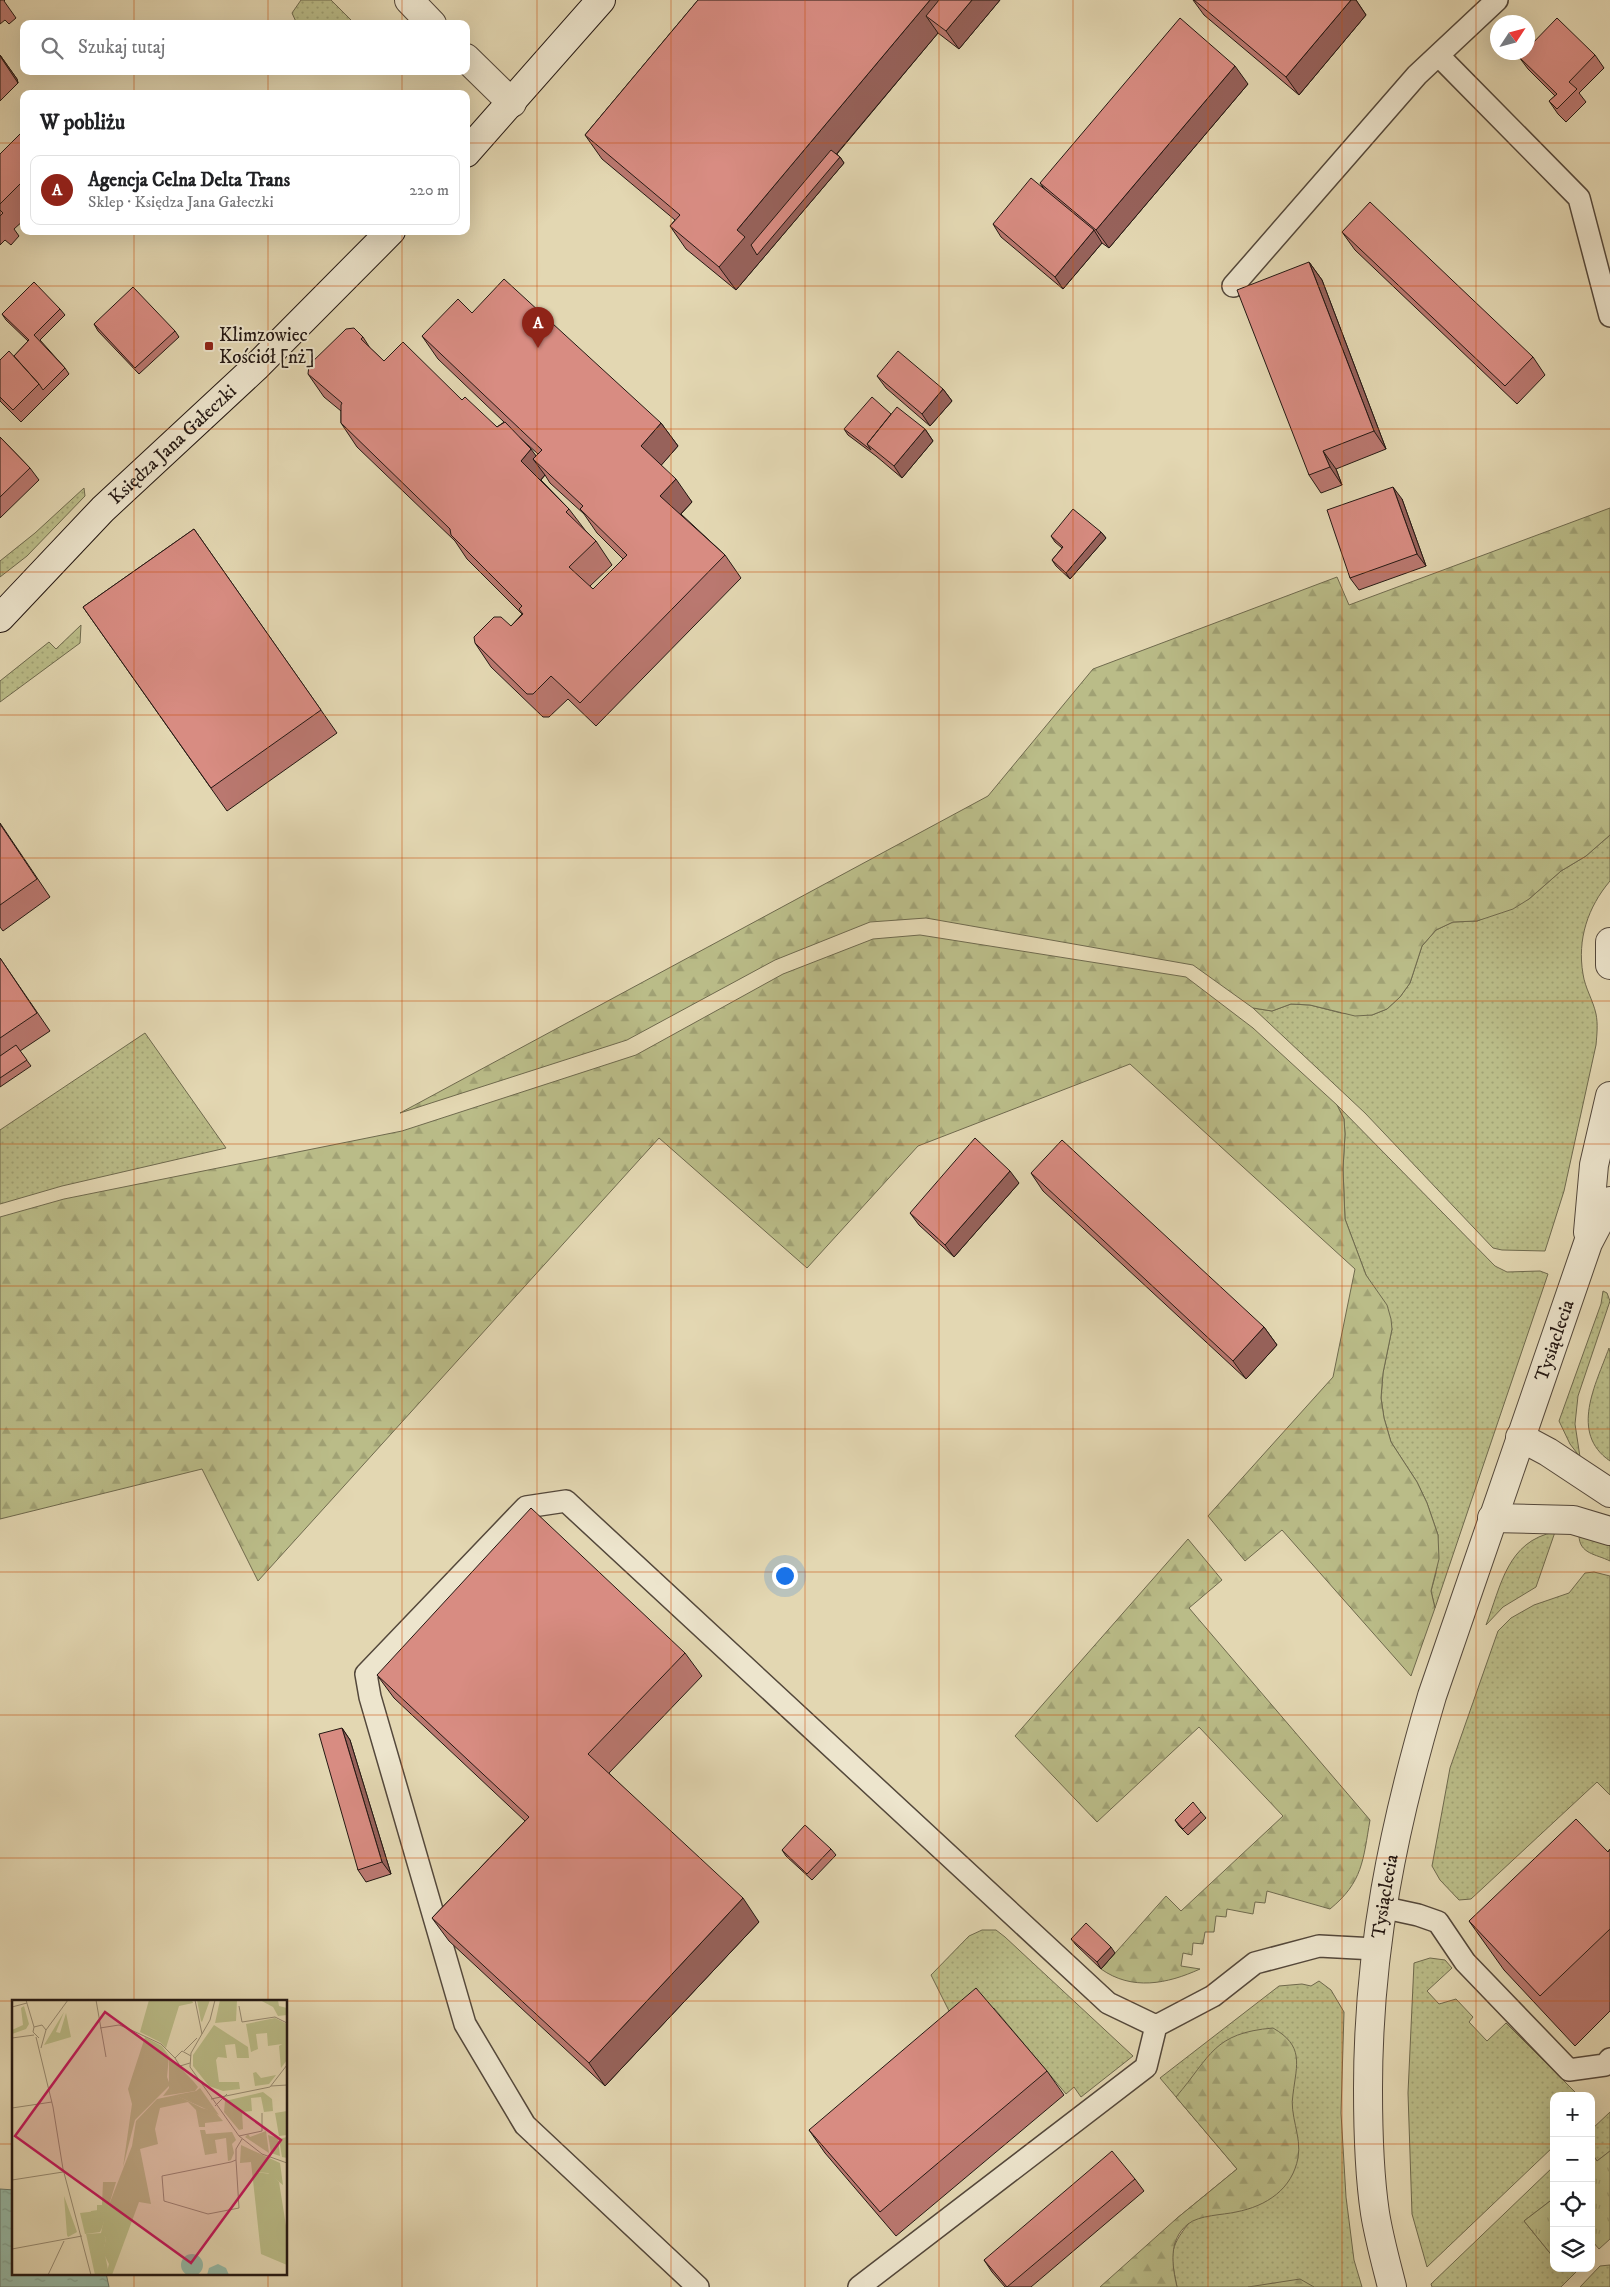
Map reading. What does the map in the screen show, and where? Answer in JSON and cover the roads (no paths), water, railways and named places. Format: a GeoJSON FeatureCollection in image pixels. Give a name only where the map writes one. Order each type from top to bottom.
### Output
{"type":"FeatureCollection","features":[{"type":"Feature","properties":{"kind":"street"},"geometry":{"type":"LineString","coordinates":[[409,0],[428,20]]}},
{"type":"Feature","properties":{"kind":"street"},"geometry":{"type":"LineString","coordinates":[[470,149],[601,0]]}},
{"type":"Feature","properties":{"kind":"street"},"geometry":{"type":"LineString","coordinates":[[470,62],[512,103]]}},
{"type":"Feature","properties":{"kind":"street","name":"Księdza Jana Gałeczki"},"geometry":{"type":"LineString","coordinates":[[0,618],[94,518],[257,366],[387,235]]}},
{"type":"Feature","properties":{"kind":"street"},"geometry":{"type":"LineString","coordinates":[[1610,942],[1610,965]]}},
{"type":"Feature","properties":{"kind":"street","name":"Tysiąclecia"},"geometry":{"type":"LineString","coordinates":[[1588,1243],[1594,1165],[1610,1096]]}},
{"type":"Feature","properties":{"kind":"street","name":"Tysiąclecia"},"geometry":{"type":"LineString","coordinates":[[1392,2287],[1375,2213],[1368,2128],[1368,2043],[1381,1907],[1401,1807],[1432,1696],[1492,1518],[1588,1243],[1610,1201]]}},
{"type":"Feature","properties":{"kind":"street"},"geometry":{"type":"LineString","coordinates":[[1520,1437],[1610,1493]]}},
{"type":"Feature","properties":{"kind":"street"},"geometry":{"type":"LineString","coordinates":[[1492,1518],[1573,1520],[1610,1531]]}},
{"type":"Feature","properties":{"kind":"lane"},"geometry":{"type":"LineString","coordinates":[[1234,286],[1417,75],[1497,0]]}},
{"type":"Feature","properties":{"kind":"lane"},"geometry":{"type":"LineString","coordinates":[[1439,56],[1579,198],[1610,316]]}},
{"type":"Feature","properties":{"kind":"lane"},"geometry":{"type":"LineString","coordinates":[[698,2287],[525,2125],[465,2024],[370,1697],[366,1674],[526,1506],[566,1501],[1076,1975],[1108,2003],[1156,2026]]}},
{"type":"Feature","properties":{"kind":"lane"},"geometry":{"type":"LineString","coordinates":[[1381,1907],[1418,1915],[1438,1922],[1465,1962],[1569,2070],[1604,2065],[1610,2059]]}},
{"type":"Feature","properties":{"kind":"lane"},"geometry":{"type":"LineString","coordinates":[[859,2287],[1146,2067],[1156,2026],[1213,1996],[1255,1963],[1319,1946],[1376,1949]]}},
{"type":"Feature","properties":{"kind":"water"},"geometry":{"type":"Polygon","coordinates":[[[0,2189],[12,2190],[12,2274],[106,2274],[109,2287],[0,2287],[0,2189]]]}},
{"type":"Feature","properties":{"kind":"place","name":"Klimzowiec Kościół [nż]"},"geometry":{"type":"Point","coordinates":[209,346]}},
{"type":"Feature","properties":{"kind":"place","name":"Agencja Celna Delta Trans"},"geometry":{"type":"Point","coordinates":[538,348]}}]}
